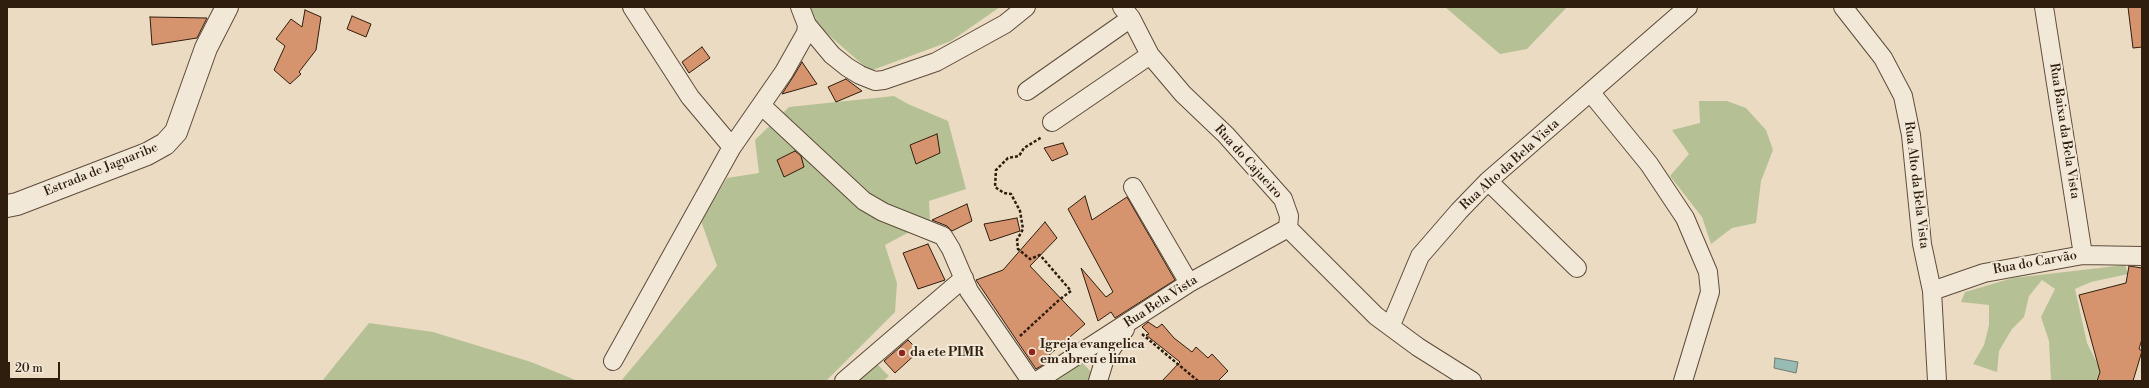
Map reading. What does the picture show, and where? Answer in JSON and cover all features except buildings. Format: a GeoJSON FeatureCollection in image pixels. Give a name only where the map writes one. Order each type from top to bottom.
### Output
{"type":"FeatureCollection","features":[{"type":"Feature","properties":{"kind":"street","name":"Estrada de Jaguaribe"},"geometry":{"type":"LineString","coordinates":[[7,206],[17,204],[147,154],[165,144],[176,132],[206,48],[227,7]]}},
{"type":"Feature","properties":{"kind":"street"},"geometry":{"type":"LineString","coordinates":[[632,7],[690,97],[732,147]]}},
{"type":"Feature","properties":{"kind":"street"},"geometry":{"type":"LineString","coordinates":[[800,7],[807,25],[832,54],[847,67],[860,75],[875,80],[884,80],[936,62],[1005,24],[1026,7]]}},
{"type":"Feature","properties":{"kind":"street","name":"Rua Alto da Bela Vista"},"geometry":{"type":"LineString","coordinates":[[1391,325],[1420,256],[1488,181],[1591,93],[1688,7]]}},
{"type":"Feature","properties":{"kind":"street","name":"Rua Alto da Bela Vista"},"geometry":{"type":"LineString","coordinates":[[1843,7],[1883,58],[1903,96],[1911,134],[1922,244],[1932,291],[1937,381]]}},
{"type":"Feature","properties":{"kind":"street","name":"Rua Baixa da Bela Vista"},"geometry":{"type":"LineString","coordinates":[[2044,7],[2083,255]]}},
{"type":"Feature","properties":{"kind":"street"},"geometry":{"type":"LineString","coordinates":[[1027,91],[1126,12]]}},
{"type":"Feature","properties":{"kind":"street","name":"Rua do Cajueiro"},"geometry":{"type":"LineString","coordinates":[[1126,12],[1150,55],[1183,94],[1226,135],[1283,199],[1289,216],[1288,228]]}},
{"type":"Feature","properties":{"kind":"street"},"geometry":{"type":"LineString","coordinates":[[613,361],[732,147],[784,72],[806,33],[807,25]]}},
{"type":"Feature","properties":{"kind":"street"},"geometry":{"type":"LineString","coordinates":[[1052,122],[1150,55]]}},
{"type":"Feature","properties":{"kind":"street"},"geometry":{"type":"LineString","coordinates":[[1591,93],[1649,164],[1685,218],[1708,272],[1710,292],[1683,381]]}},
{"type":"Feature","properties":{"kind":"street"},"geometry":{"type":"LineString","coordinates":[[761,104],[864,201],[883,212],[943,236],[952,249],[966,285],[1032,381]]}},
{"type":"Feature","properties":{"kind":"street"},"geometry":{"type":"LineString","coordinates":[[1488,181],[1577,268]]}},
{"type":"Feature","properties":{"kind":"street"},"geometry":{"type":"LineString","coordinates":[[1133,187],[1189,282]]}},
{"type":"Feature","properties":{"kind":"street"},"geometry":{"type":"LineString","coordinates":[[1288,228],[1376,316],[1391,325],[1418,347],[1472,381]]}},
{"type":"Feature","properties":{"kind":"street","name":"Rua Bela Vista"},"geometry":{"type":"LineString","coordinates":[[1037,381],[1135,327],[1189,282],[1288,228]]}},
{"type":"Feature","properties":{"kind":"street","name":"Rua do Carvão"},"geometry":{"type":"LineString","coordinates":[[1932,291],[1984,273],[2083,255],[2142,256]]}},
{"type":"Feature","properties":{"kind":"street"},"geometry":{"type":"LineString","coordinates":[[844,381],[966,285]]}},
{"type":"Feature","properties":{"kind":"street"},"geometry":{"type":"LineString","coordinates":[[1098,381],[1106,358],[1135,327]]}},
{"type":"Feature","properties":{"kind":"path"},"geometry":{"type":"LineString","coordinates":[[1007,346],[1071,291],[1040,255],[1030,259],[1018,249],[1017,240],[1022,229],[1020,211],[1011,194],[1004,193],[995,187],[996,170],[1008,158],[1020,156],[1024,148],[1042,137],[1052,122]]}},
{"type":"Feature","properties":{"kind":"path"},"geometry":{"type":"LineString","coordinates":[[1135,327],[1198,381]]}},
{"type":"Feature","properties":{"kind":"green space"},"geometry":{"type":"Polygon","coordinates":[[[810,7],[1000,7],[951,41],[870,71],[815,23],[810,7]]]}},
{"type":"Feature","properties":{"kind":"green space"},"geometry":{"type":"Polygon","coordinates":[[[1445,7],[1567,7],[1527,49],[1500,54],[1445,7]]]}},
{"type":"Feature","properties":{"kind":"green space"},"geometry":{"type":"Polygon","coordinates":[[[894,96],[908,104],[948,121],[966,189],[929,201],[930,221],[885,245],[897,283],[895,312],[826,381],[621,381],[717,266],[701,221],[727,178],[759,173],[755,140],[789,107],[894,96]]]}},
{"type":"Feature","properties":{"kind":"green space"},"geometry":{"type":"Polygon","coordinates":[[[1699,101],[1727,101],[1746,108],[1766,130],[1773,150],[1761,181],[1756,223],[1732,228],[1711,244],[1702,217],[1670,176],[1689,154],[1672,130],[1700,123],[1699,101]]]}},
{"type":"Feature","properties":{"kind":"green space"},"geometry":{"type":"Polygon","coordinates":[[[2125,265],[2128,274],[2091,282],[2075,289],[2087,343],[2098,365],[2102,366],[2096,381],[2051,381],[2049,341],[2041,317],[2055,289],[2042,280],[2029,296],[2024,317],[2012,329],[1999,351],[1997,372],[1973,364],[1984,345],[1989,325],[1989,305],[1961,302],[1965,292],[2013,278],[2125,265]]]}},
{"type":"Feature","properties":{"kind":"green space"},"geometry":{"type":"Polygon","coordinates":[[[369,323],[433,332],[531,362],[578,381],[322,381],[369,323]]]}},
{"type":"Feature","properties":{"kind":"green space"},"geometry":{"type":"Polygon","coordinates":[[[1081,361],[1091,372],[1088,381],[1048,381],[1081,361]]]}},
{"type":"Feature","properties":{"kind":"green space"},"geometry":{"type":"Polygon","coordinates":[[[875,362],[889,376],[883,381],[855,381],[875,362]]]}},
{"type":"Feature","properties":{"kind":"water"},"geometry":{"type":"Polygon","coordinates":[[[1775,358],[1798,362],[1796,373],[1774,368],[1775,358]]]}},
{"type":"Feature","properties":{"kind":"place","name":"Igreja evangelica em abreu e lima"},"geometry":{"type":"Point","coordinates":[1032,352]}},
{"type":"Feature","properties":{"kind":"place","name":"da ete PIMR"},"geometry":{"type":"Point","coordinates":[902,353]}}]}
